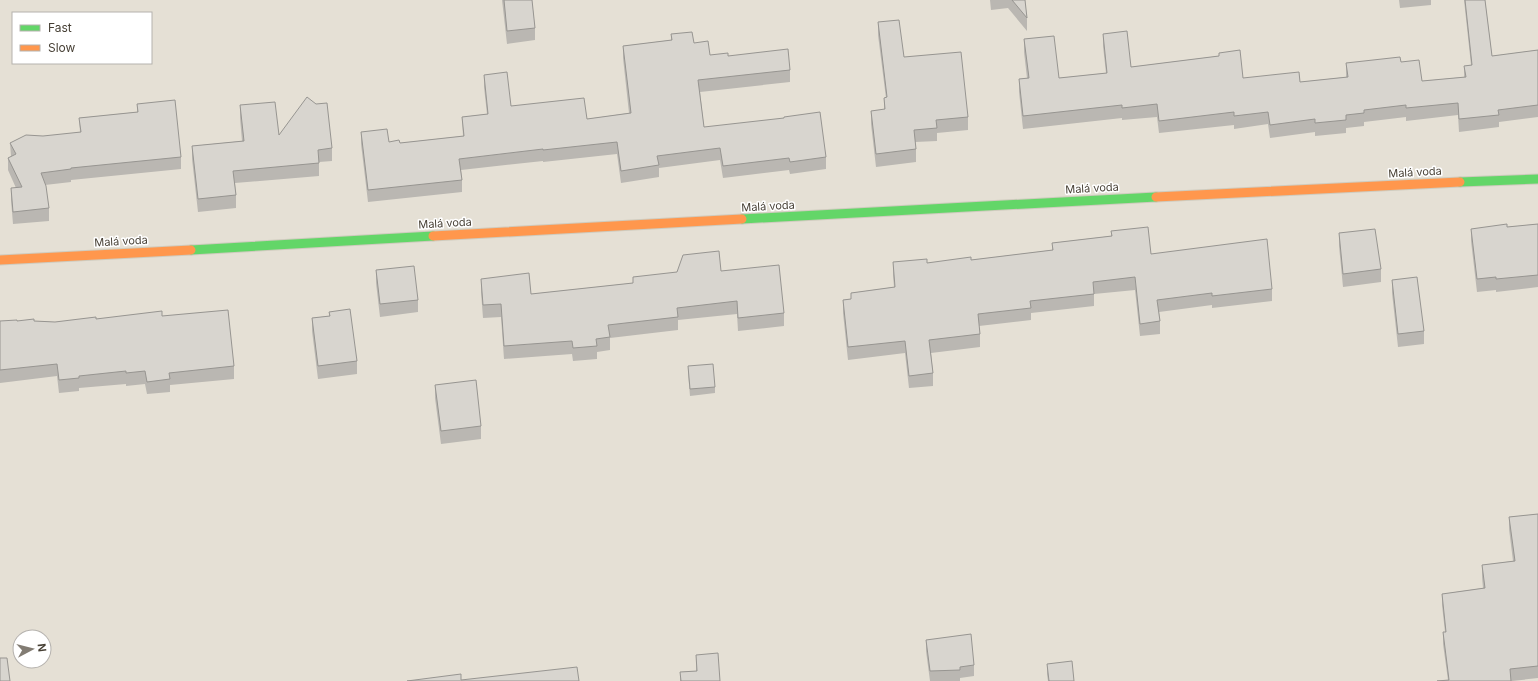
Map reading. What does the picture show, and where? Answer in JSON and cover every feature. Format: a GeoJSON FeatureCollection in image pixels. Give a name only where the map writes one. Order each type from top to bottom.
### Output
{"type":"FeatureCollection","features":[{"type":"Feature","properties":{"kind":"street","name":"Malá voda"},"geometry":{"type":"LineString","coordinates":[[0,260],[1222,193],[1538,179]]}},
{"type":"Feature","properties":{"kind":"shaded area"},"geometry":{"type":"Polygon","coordinates":[[[0,0],[1538,0],[1538,681],[0,681],[0,0]]]}},
{"type":"Feature","properties":{"kind":"building"},"geometry":{"type":"Polygon","coordinates":[[[504,0],[532,0],[535,28],[507,31],[504,0]]]}},
{"type":"Feature","properties":{"kind":"building"},"geometry":{"type":"Polygon","coordinates":[[[1012,0],[1025,0],[1027,18],[1012,0]]]}},
{"type":"Feature","properties":{"kind":"building"},"geometry":{"type":"Polygon","coordinates":[[[1465,0],[1485,0],[1492,56],[1538,50],[1538,105],[1498,110],[1499,115],[1459,119],[1458,103],[1406,108],[1406,105],[1364,110],[1364,113],[1346,115],[1346,120],[1315,123],[1315,119],[1270,125],[1268,112],[1234,116],[1234,112],[1159,121],[1157,104],[1122,108],[1122,105],[1023,116],[1019,79],[1029,78],[1024,39],[1054,36],[1059,78],[1107,73],[1103,34],[1127,31],[1131,67],[1219,56],[1219,53],[1240,50],[1243,78],[1299,72],[1300,82],[1348,77],[1346,63],[1400,57],[1401,62],[1419,60],[1422,81],[1466,77],[1464,66],[1472,65],[1465,0]]]}},
{"type":"Feature","properties":{"kind":"building"},"geometry":{"type":"Polygon","coordinates":[[[899,20],[904,57],[961,52],[968,117],[936,120],[937,128],[914,130],[916,149],[876,154],[871,111],[885,109],[884,98],[887,97],[878,22],[899,20]]]}},
{"type":"Feature","properties":{"kind":"building"},"geometry":{"type":"Polygon","coordinates":[[[692,32],[694,43],[708,41],[710,55],[728,53],[728,56],[788,49],[790,70],[698,80],[704,127],[784,118],[820,112],[826,157],[790,162],[789,158],[723,166],[720,148],[657,156],[659,165],[621,171],[617,142],[459,159],[462,180],[368,190],[361,132],[387,129],[389,142],[399,140],[400,143],[464,136],[462,117],[488,114],[484,75],[507,72],[511,106],[584,98],[587,119],[631,113],[623,46],[672,40],[671,34],[692,32]]]}},
{"type":"Feature","properties":{"kind":"building"},"geometry":{"type":"Polygon","coordinates":[[[307,97],[316,104],[327,103],[332,148],[318,150],[319,163],[233,171],[236,195],[198,199],[192,146],[244,141],[240,105],[275,102],[279,135],[307,97]]]}},
{"type":"Feature","properties":{"kind":"building"},"geometry":{"type":"Polygon","coordinates":[[[175,100],[181,157],[71,168],[41,173],[46,186],[49,208],[13,212],[11,188],[22,187],[8,158],[16,154],[10,143],[26,135],[43,136],[81,132],[79,118],[138,112],[137,104],[175,100]]]}},
{"type":"Feature","properties":{"kind":"building"},"geometry":{"type":"Polygon","coordinates":[[[1507,224],[1507,227],[1538,224],[1538,275],[1496,279],[1496,277],[1477,279],[1471,229],[1507,224]]]}},
{"type":"Feature","properties":{"kind":"building"},"geometry":{"type":"Polygon","coordinates":[[[1148,227],[1151,254],[1267,239],[1272,289],[1212,296],[1212,293],[1157,300],[1160,321],[1140,324],[1135,277],[1093,282],[1094,294],[1030,301],[1031,308],[978,314],[980,334],[929,340],[933,373],[909,376],[905,341],[848,347],[843,300],[851,299],[851,293],[895,287],[893,262],[927,259],[927,263],[971,257],[971,260],[1053,250],[1052,243],[1112,236],[1111,231],[1148,227]]]}},
{"type":"Feature","properties":{"kind":"building"},"geometry":{"type":"Polygon","coordinates":[[[1375,229],[1381,269],[1343,274],[1339,233],[1375,229]]]}},
{"type":"Feature","properties":{"kind":"building"},"geometry":{"type":"Polygon","coordinates":[[[719,251],[721,271],[779,265],[784,313],[738,318],[737,301],[677,308],[678,317],[608,325],[610,337],[596,339],[597,346],[573,348],[572,341],[504,346],[501,304],[483,305],[481,279],[529,273],[531,294],[633,283],[633,277],[677,272],[683,255],[719,251]]]}},
{"type":"Feature","properties":{"kind":"building"},"geometry":{"type":"Polygon","coordinates":[[[414,266],[418,300],[380,304],[376,270],[414,266]]]}},
{"type":"Feature","properties":{"kind":"building"},"geometry":{"type":"Polygon","coordinates":[[[1417,277],[1424,331],[1398,334],[1392,280],[1417,277]]]}},
{"type":"Feature","properties":{"kind":"building"},"geometry":{"type":"Polygon","coordinates":[[[350,309],[357,361],[318,366],[312,318],[330,316],[329,312],[350,309]]]}},
{"type":"Feature","properties":{"kind":"building"},"geometry":{"type":"Polygon","coordinates":[[[228,310],[234,366],[169,373],[170,379],[147,382],[145,371],[126,373],[126,371],[79,376],[79,378],[59,380],[57,364],[0,370],[0,321],[34,319],[34,321],[55,322],[96,317],[96,319],[162,311],[162,316],[228,310]]]}},
{"type":"Feature","properties":{"kind":"building"},"geometry":{"type":"Polygon","coordinates":[[[713,364],[715,387],[690,389],[688,366],[713,364]]]}},
{"type":"Feature","properties":{"kind":"building"},"geometry":{"type":"Polygon","coordinates":[[[476,380],[481,426],[441,431],[435,385],[476,380]]]}},
{"type":"Feature","properties":{"kind":"building"},"geometry":{"type":"Polygon","coordinates":[[[1538,514],[1538,666],[1510,669],[1511,681],[1437,681],[1449,680],[1443,632],[1446,632],[1442,594],[1485,588],[1482,565],[1515,561],[1509,517],[1538,514]]]}},
{"type":"Feature","properties":{"kind":"building"},"geometry":{"type":"Polygon","coordinates":[[[971,634],[974,665],[960,667],[960,670],[930,671],[926,640],[971,634]]]}},
{"type":"Feature","properties":{"kind":"building"},"geometry":{"type":"Polygon","coordinates":[[[718,653],[720,681],[681,681],[680,672],[697,671],[696,655],[718,653]]]}},
{"type":"Feature","properties":{"kind":"building"},"geometry":{"type":"Polygon","coordinates":[[[0,658],[7,658],[10,681],[0,681],[0,658]]]}},
{"type":"Feature","properties":{"kind":"building"},"geometry":{"type":"Polygon","coordinates":[[[1072,661],[1074,681],[1049,681],[1047,664],[1072,661]]]}},
{"type":"Feature","properties":{"kind":"building"},"geometry":{"type":"Polygon","coordinates":[[[577,667],[579,681],[407,681],[461,674],[461,680],[577,667]]]}},
{"type":"Feature","properties":{"kind":"traffic: fast"},"geometry":{"type":"LineString","coordinates":[[1460,182],[1538,179]]}},
{"type":"Feature","properties":{"kind":"traffic: fast"},"geometry":{"type":"LineString","coordinates":[[742,219],[1156,197]]}},
{"type":"Feature","properties":{"kind":"traffic: fast"},"geometry":{"type":"LineString","coordinates":[[191,250],[433,236]]}},
{"type":"Feature","properties":{"kind":"traffic: slow"},"geometry":{"type":"LineString","coordinates":[[1156,197],[1460,182]]}},
{"type":"Feature","properties":{"kind":"traffic: slow"},"geometry":{"type":"LineString","coordinates":[[433,236],[742,219]]}},
{"type":"Feature","properties":{"kind":"traffic: slow"},"geometry":{"type":"LineString","coordinates":[[0,260],[191,250]]}}]}
